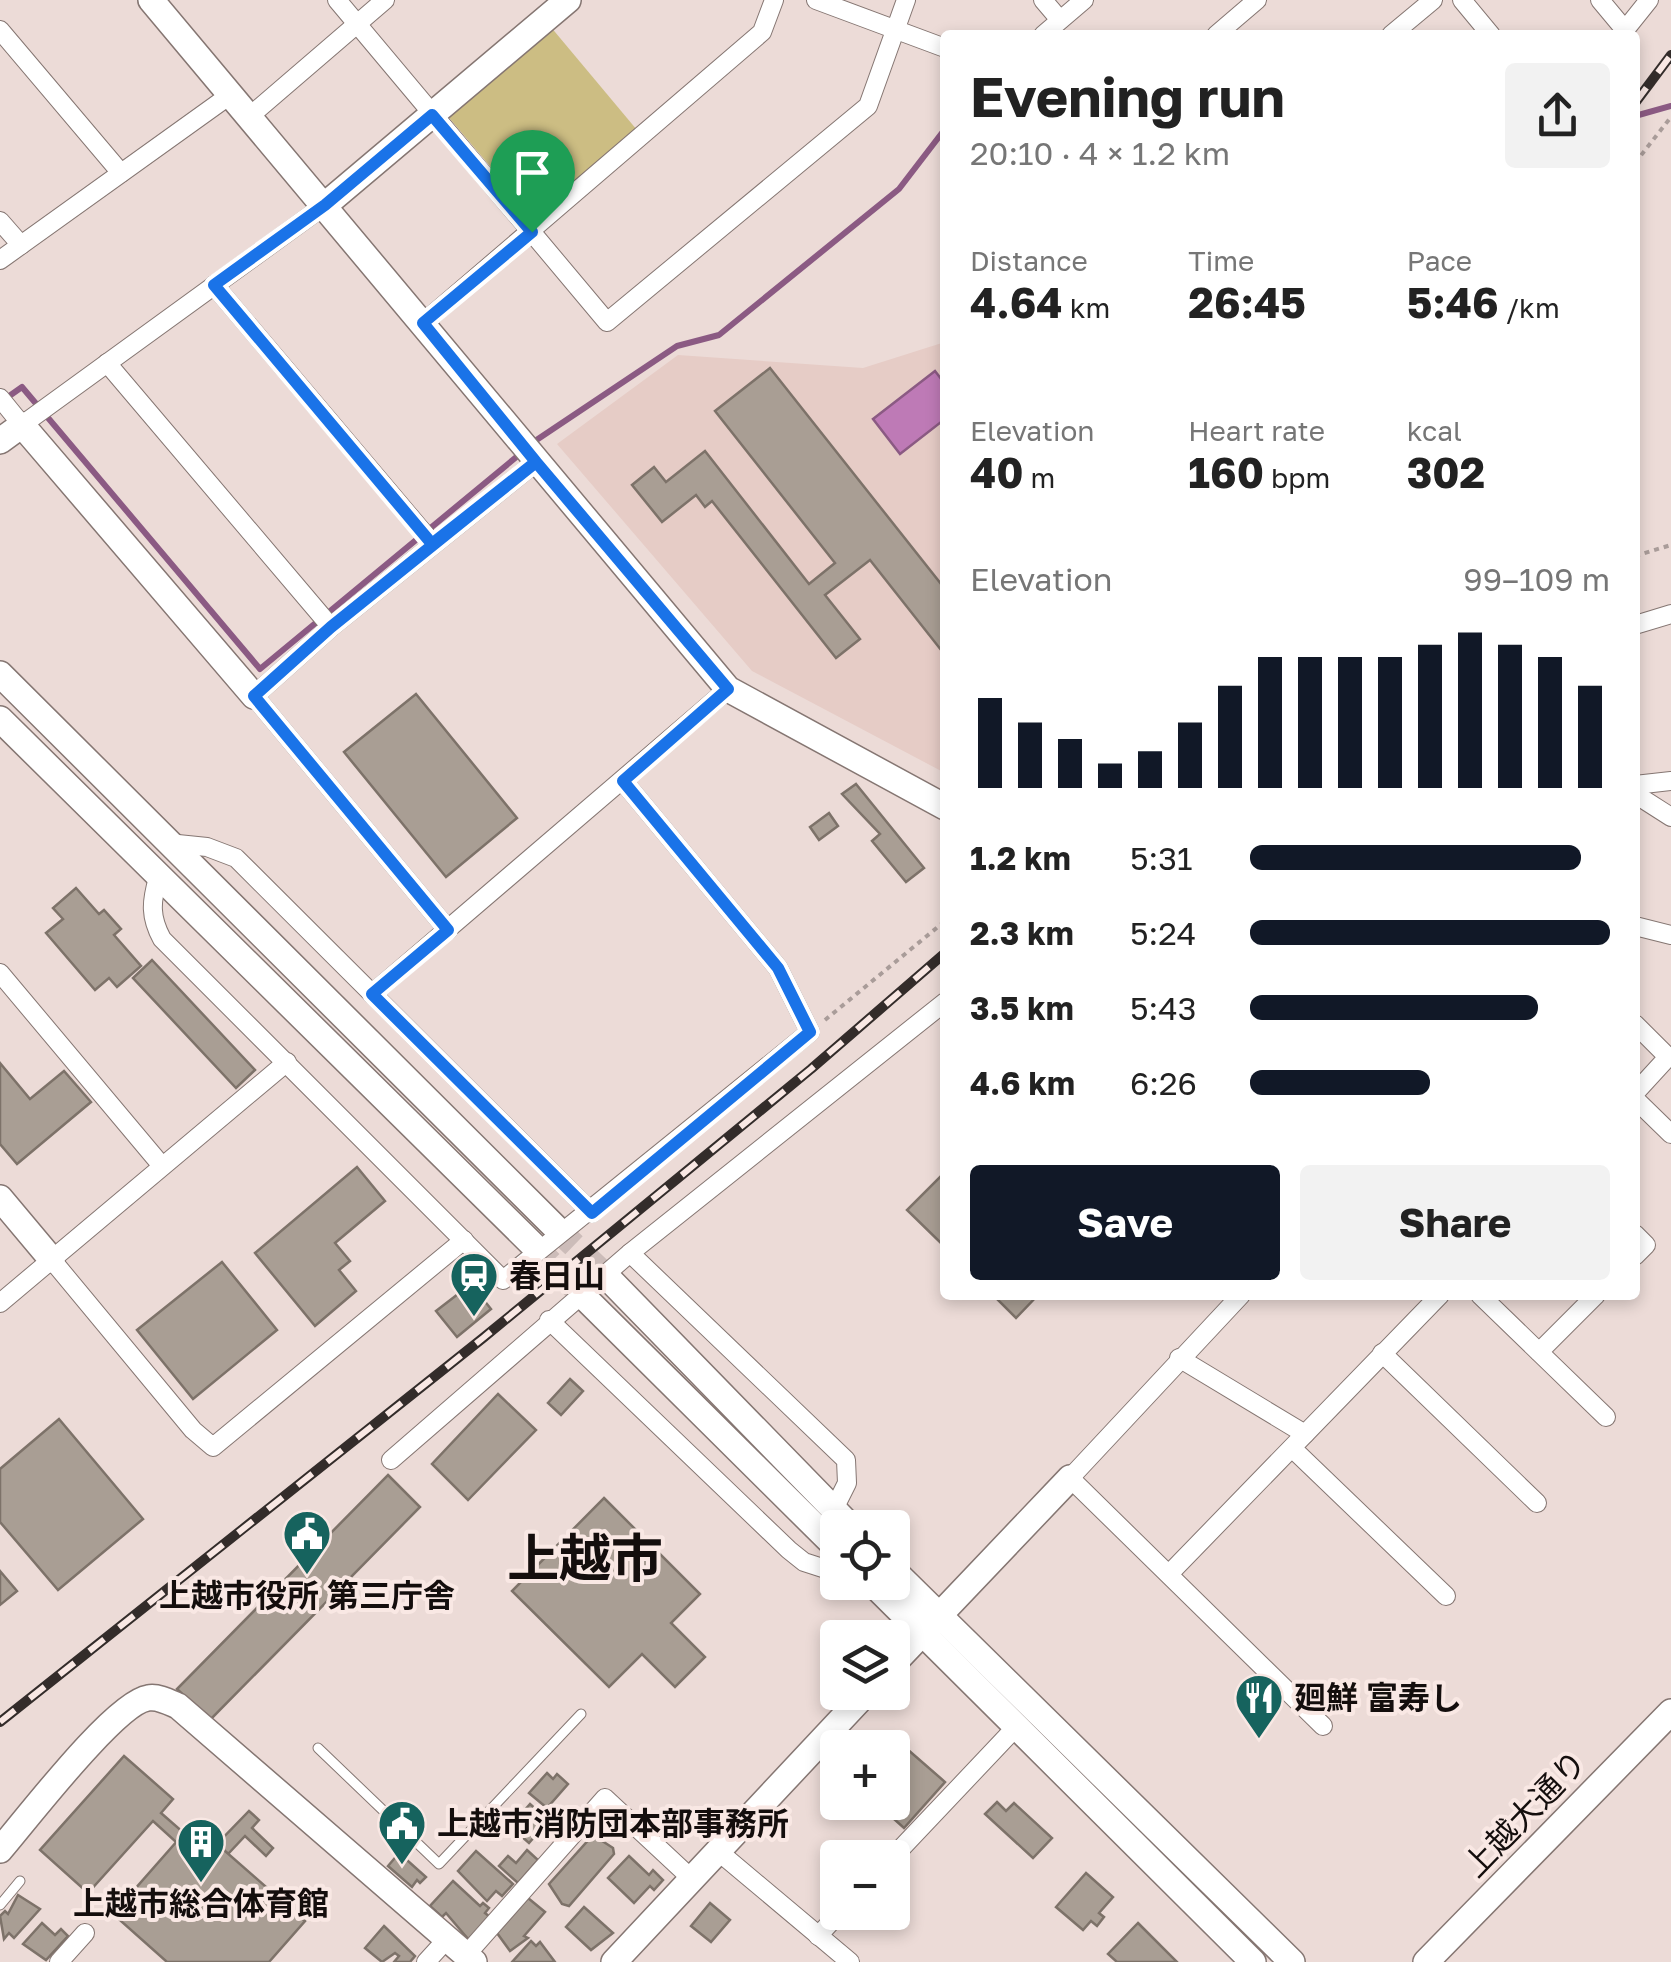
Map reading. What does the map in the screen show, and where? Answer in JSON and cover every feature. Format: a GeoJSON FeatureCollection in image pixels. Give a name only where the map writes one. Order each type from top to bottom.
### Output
{"type":"FeatureCollection","features":[{"type":"Feature","properties":{"kind":"street"},"geometry":{"type":"LineString","coordinates":[[151,0],[728,689],[940,804]]}},
{"type":"Feature","properties":{"kind":"street"},"geometry":{"type":"LineString","coordinates":[[337,0],[607,322],[868,106],[906,0]]}},
{"type":"Feature","properties":{"kind":"street"},"geometry":{"type":"LineString","coordinates":[[250,116],[385,0]]}},
{"type":"Feature","properties":{"kind":"street"},"geometry":{"type":"LineString","coordinates":[[0,441],[325,205],[568,0]]}},
{"type":"Feature","properties":{"kind":"street"},"geometry":{"type":"LineString","coordinates":[[423,323],[762,32],[774,0]]}},
{"type":"Feature","properties":{"kind":"street"},"geometry":{"type":"LineString","coordinates":[[816,0],[940,46]]}},
{"type":"Feature","properties":{"kind":"street"},"geometry":{"type":"LineString","coordinates":[[1043,0],[1060,20]]}},
{"type":"Feature","properties":{"kind":"street"},"geometry":{"type":"LineString","coordinates":[[1049,30],[1084,0]]}},
{"type":"Feature","properties":{"kind":"street"},"geometry":{"type":"LineString","coordinates":[[1222,30],[1257,0]]}},
{"type":"Feature","properties":{"kind":"street"},"geometry":{"type":"LineString","coordinates":[[1398,30],[1432,0]]}},
{"type":"Feature","properties":{"kind":"street"},"geometry":{"type":"LineString","coordinates":[[1462,0],[1487,30]]}},
{"type":"Feature","properties":{"kind":"street"},"geometry":{"type":"LineString","coordinates":[[1600,0],[1621,30]]}},
{"type":"Feature","properties":{"kind":"street"},"geometry":{"type":"LineString","coordinates":[[1625,30],[1649,0]]}},
{"type":"Feature","properties":{"kind":"street"},"geometry":{"type":"LineString","coordinates":[[0,30],[121,173]]}},
{"type":"Feature","properties":{"kind":"street"},"geometry":{"type":"LineString","coordinates":[[0,260],[230,96]]}},
{"type":"Feature","properties":{"kind":"street"},"geometry":{"type":"LineString","coordinates":[[0,221],[21,246]]}},
{"type":"Feature","properties":{"kind":"street"},"geometry":{"type":"LineString","coordinates":[[214,285],[432,544]]}},
{"type":"Feature","properties":{"kind":"street"},"geometry":{"type":"LineString","coordinates":[[107,363],[331,627]]}},
{"type":"Feature","properties":{"kind":"street"},"geometry":{"type":"LineString","coordinates":[[0,398],[448,930]]}},
{"type":"Feature","properties":{"kind":"street"},"geometry":{"type":"LineString","coordinates":[[254,696],[331,627],[536,462]]}},
{"type":"Feature","properties":{"kind":"street"},"geometry":{"type":"LineString","coordinates":[[1640,623],[1671,614]]}},
{"type":"Feature","properties":{"kind":"street"},"geometry":{"type":"LineString","coordinates":[[0,674],[556,1228]]}},
{"type":"Feature","properties":{"kind":"street"},"geometry":{"type":"LineString","coordinates":[[372,994],[728,689]]}},
{"type":"Feature","properties":{"kind":"street"},"geometry":{"type":"LineString","coordinates":[[0,719],[532,1245]]}},
{"type":"Feature","properties":{"kind":"street"},"geometry":{"type":"LineString","coordinates":[[158,878],[151,903],[153,922],[162,939],[503,1280],[592,1213],[810,1032],[778,968],[623,781]]}},
{"type":"Feature","properties":{"kind":"street"},"geometry":{"type":"LineString","coordinates":[[1640,784],[1671,781]]}},
{"type":"Feature","properties":{"kind":"street"},"geometry":{"type":"LineString","coordinates":[[1640,797],[1671,818]]}},
{"type":"Feature","properties":{"kind":"street"},"geometry":{"type":"LineString","coordinates":[[168,843],[207,848],[236,858],[592,1213]]}},
{"type":"Feature","properties":{"kind":"street"},"geometry":{"type":"LineString","coordinates":[[1640,927],[1671,935]]}},
{"type":"Feature","properties":{"kind":"street"},"geometry":{"type":"LineString","coordinates":[[0,973],[162,1166]]}},
{"type":"Feature","properties":{"kind":"street"},"geometry":{"type":"LineString","coordinates":[[390,1460],[630,1253],[940,1006]]}},
{"type":"Feature","properties":{"kind":"street"},"geometry":{"type":"LineString","coordinates":[[1640,1029],[1670,1056],[1640,1090]]}},
{"type":"Feature","properties":{"kind":"street"},"geometry":{"type":"LineString","coordinates":[[0,1304],[287,1062]]}},
{"type":"Feature","properties":{"kind":"street"},"geometry":{"type":"LineString","coordinates":[[1640,1101],[1671,1134]]}},
{"type":"Feature","properties":{"kind":"street"},"geometry":{"type":"LineString","coordinates":[[3,1209],[52,1260],[193,1430],[213,1447],[464,1240]]}},
{"type":"Feature","properties":{"kind":"street"},"geometry":{"type":"LineString","coordinates":[[630,1253],[846,1460],[844,1510]]}},
{"type":"Feature","properties":{"kind":"street"},"geometry":{"type":"LineString","coordinates":[[612,1282],[835,1510]]}},
{"type":"Feature","properties":{"kind":"street"},"geometry":{"type":"LineString","coordinates":[[910,1646],[1235,1300]]}},
{"type":"Feature","properties":{"kind":"street"},"geometry":{"type":"LineString","coordinates":[[1170,1573],[1435,1300]]}},
{"type":"Feature","properties":{"kind":"street"},"geometry":{"type":"LineString","coordinates":[[1485,1300],[1606,1417]]}},
{"type":"Feature","properties":{"kind":"street"},"geometry":{"type":"LineString","coordinates":[[1540,1352],[1591,1300]]}},
{"type":"Feature","properties":{"kind":"street"},"geometry":{"type":"LineString","coordinates":[[588,1302],[820,1531]]}},
{"type":"Feature","properties":{"kind":"street"},"geometry":{"type":"LineString","coordinates":[[549,1320],[788,1550],[804,1562],[820,1567]]}},
{"type":"Feature","properties":{"kind":"street"},"geometry":{"type":"LineString","coordinates":[[1382,1353],[1537,1503]]}},
{"type":"Feature","properties":{"kind":"street"},"geometry":{"type":"LineString","coordinates":[[1180,1358],[1299,1441],[1446,1596]]}},
{"type":"Feature","properties":{"kind":"street"},"geometry":{"type":"LineString","coordinates":[[1070,1478],[1323,1726]]}},
{"type":"Feature","properties":{"kind":"street"},"geometry":{"type":"LineString","coordinates":[[910,1596],[930,1625],[1017,1726],[1253,1962]]}},
{"type":"Feature","properties":{"kind":"street"},"geometry":{"type":"LineString","coordinates":[[896,1600],[930,1625],[1292,1962]]}},
{"type":"Feature","properties":{"kind":"street"},"geometry":{"type":"LineString","coordinates":[[0,1850],[120,1712],[150,1697],[164,1700],[178,1706],[462,1952]]}},
{"type":"Feature","properties":{"kind":"street"},"geometry":{"type":"LineString","coordinates":[[614,1962],[850,1710]]}},
{"type":"Feature","properties":{"kind":"street","name":"上越大通り"},"geometry":{"type":"LineString","coordinates":[[1426,1962],[1671,1712]]}},
{"type":"Feature","properties":{"kind":"street"},"geometry":{"type":"LineString","coordinates":[[909,1840],[1017,1726]]}},
{"type":"Feature","properties":{"kind":"street"},"geometry":{"type":"LineString","coordinates":[[426,1962],[462,1952],[605,1798],[693,1880]]}},
{"type":"Feature","properties":{"kind":"street"},"geometry":{"type":"LineString","coordinates":[[719,1852],[850,1962]]}},
{"type":"Feature","properties":{"kind":"street"},"geometry":{"type":"LineString","coordinates":[[818,1936],[824,1930]]}},
{"type":"Feature","properties":{"kind":"street"},"geometry":{"type":"LineString","coordinates":[[59,1962],[85,1933]]}},
{"type":"Feature","properties":{"kind":"lane"},"geometry":{"type":"LineString","coordinates":[[318,1748],[438,1864],[581,1714]]}},
{"type":"Feature","properties":{"kind":"lane"},"geometry":{"type":"LineString","coordinates":[[0,1905],[20,1882]]}},
{"type":"Feature","properties":{"kind":"path"},"geometry":{"type":"LineString","coordinates":[[1640,157],[1671,117]]}},
{"type":"Feature","properties":{"kind":"path"},"geometry":{"type":"LineString","coordinates":[[1640,554],[1671,545]]}},
{"type":"Feature","properties":{"kind":"path"},"geometry":{"type":"LineString","coordinates":[[810,1032],[940,925]]}},
{"type":"Feature","properties":{"kind":"shaded area"},"geometry":{"type":"Polygon","coordinates":[[[550,26],[637,130],[533,217],[445,113],[550,26]]]}},
{"type":"Feature","properties":{"kind":"shaded area"},"geometry":{"type":"Polygon","coordinates":[[[940,344],[940,770],[752,671],[557,444],[678,355],[863,368],[940,344]]]}},
{"type":"Feature","properties":{"kind":"shaded area"},"geometry":{"type":"Polygon","coordinates":[[[935,371],[940,378],[940,423],[900,454],[873,419],[935,371]]]}},
{"type":"Feature","properties":{"kind":"building"},"geometry":{"type":"Polygon","coordinates":[[[770,368],[940,583],[940,649],[870,560],[825,595],[860,639],[836,658],[712,501],[705,507],[696,495],[662,522],[632,485],[654,467],[666,482],[705,451],[809,584],[835,563],[715,411],[770,368]]]}},
{"type":"Feature","properties":{"kind":"building"},"geometry":{"type":"Polygon","coordinates":[[[416,694],[517,818],[446,877],[344,752],[416,694]]]}},
{"type":"Feature","properties":{"kind":"building"},"geometry":{"type":"Polygon","coordinates":[[[856,784],[924,868],[906,882],[872,841],[880,834],[842,794],[856,784]]]}},
{"type":"Feature","properties":{"kind":"building"},"geometry":{"type":"Polygon","coordinates":[[[829,813],[838,826],[819,840],[810,827],[829,813]]]}},
{"type":"Feature","properties":{"kind":"building"},"geometry":{"type":"Polygon","coordinates":[[[76,888],[99,914],[104,910],[121,929],[114,935],[141,966],[117,987],[109,978],[95,990],[46,933],[63,919],[53,908],[76,888]]]}},
{"type":"Feature","properties":{"kind":"building"},"geometry":{"type":"Polygon","coordinates":[[[152,960],[255,1070],[236,1088],[133,978],[152,960]]]}},
{"type":"Feature","properties":{"kind":"building"},"geometry":{"type":"Polygon","coordinates":[[[0,1063],[30,1099],[64,1071],[91,1102],[17,1164],[0,1144],[0,1063]]]}},
{"type":"Feature","properties":{"kind":"building"},"geometry":{"type":"Polygon","coordinates":[[[357,1167],[385,1201],[335,1243],[350,1261],[339,1270],[356,1291],[315,1326],[255,1253],[357,1167]]]}},
{"type":"Feature","properties":{"kind":"building"},"geometry":{"type":"Polygon","coordinates":[[[940,1177],[940,1242],[907,1210],[940,1177]]]}},
{"type":"Feature","properties":{"kind":"building"},"geometry":{"type":"Polygon","coordinates":[[[222,1262],[277,1330],[193,1399],[137,1330],[222,1262]]]}},
{"type":"Feature","properties":{"kind":"building","name":"春日山"},"geometry":{"type":"Polygon","coordinates":[[[471,1284],[491,1309],[457,1337],[436,1311],[471,1284]]]}},
{"type":"Feature","properties":{"kind":"building"},"geometry":{"type":"Polygon","coordinates":[[[998,1300],[1033,1300],[1016,1318],[998,1300]]]}},
{"type":"Feature","properties":{"kind":"building"},"geometry":{"type":"Polygon","coordinates":[[[570,1379],[583,1391],[561,1415],[548,1403],[570,1379]]]}},
{"type":"Feature","properties":{"kind":"building"},"geometry":{"type":"Polygon","coordinates":[[[498,1394],[536,1430],[468,1500],[432,1464],[498,1394]]]}},
{"type":"Feature","properties":{"kind":"building"},"geometry":{"type":"Polygon","coordinates":[[[59,1419],[143,1519],[58,1590],[0,1522],[0,1469],[59,1419]]]}},
{"type":"Feature","properties":{"kind":"building"},"geometry":{"type":"Polygon","coordinates":[[[388,1475],[420,1507],[210,1720],[177,1689],[388,1475]]]}},
{"type":"Feature","properties":{"kind":"building"},"geometry":{"type":"Polygon","coordinates":[[[604,1498],[700,1594],[671,1623],[705,1657],[675,1687],[642,1654],[609,1687],[512,1591],[604,1498]]]}},
{"type":"Feature","properties":{"kind":"building"},"geometry":{"type":"Polygon","coordinates":[[[0,1571],[17,1591],[0,1605],[0,1571]]]}},
{"type":"Feature","properties":{"kind":"building"},"geometry":{"type":"Polygon","coordinates":[[[910,1752],[945,1782],[904,1828],[895,1820],[910,1820],[910,1752]]]}},
{"type":"Feature","properties":{"kind":"building"},"geometry":{"type":"Polygon","coordinates":[[[124,1756],[173,1799],[161,1813],[184,1833],[176,1842],[153,1821],[88,1893],[40,1850],[124,1756]]]}},
{"type":"Feature","properties":{"kind":"building"},"geometry":{"type":"Polygon","coordinates":[[[547,1773],[553,1779],[557,1774],[568,1784],[547,1808],[529,1793],[547,1773]]]}},
{"type":"Feature","properties":{"kind":"building"},"geometry":{"type":"Polygon","coordinates":[[[997,1802],[1006,1811],[1014,1803],[1052,1838],[1033,1858],[985,1814],[997,1802]]]}},
{"type":"Feature","properties":{"kind":"building"},"geometry":{"type":"Polygon","coordinates":[[[530,1804],[553,1825],[541,1839],[536,1835],[529,1843],[504,1821],[516,1808],[522,1813],[530,1804]]]}},
{"type":"Feature","properties":{"kind":"building"},"geometry":{"type":"Polygon","coordinates":[[[249,1811],[259,1820],[252,1828],[273,1848],[266,1856],[245,1836],[228,1854],[217,1844],[249,1811]]]}},
{"type":"Feature","properties":{"kind":"building","name":"上越市総合体育館"},"geometry":{"type":"Polygon","coordinates":[[[193,1823],[305,1921],[269,1962],[167,1962],[113,1914],[193,1823]]]}},
{"type":"Feature","properties":{"kind":"building"},"geometry":{"type":"Polygon","coordinates":[[[593,1835],[613,1848],[614,1854],[569,1906],[562,1904],[549,1884],[593,1835]]]}},
{"type":"Feature","properties":{"kind":"building"},"geometry":{"type":"Polygon","coordinates":[[[527,1850],[538,1860],[518,1883],[499,1866],[508,1856],[516,1863],[527,1850]]]}},
{"type":"Feature","properties":{"kind":"building"},"geometry":{"type":"Polygon","coordinates":[[[476,1851],[513,1884],[502,1896],[496,1891],[487,1901],[458,1871],[476,1851]]]}},
{"type":"Feature","properties":{"kind":"building"},"geometry":{"type":"Polygon","coordinates":[[[399,1853],[426,1877],[420,1883],[417,1880],[412,1887],[388,1866],[399,1853]]]}},
{"type":"Feature","properties":{"kind":"building"},"geometry":{"type":"Polygon","coordinates":[[[629,1856],[649,1875],[653,1870],[663,1880],[654,1890],[650,1886],[634,1903],[608,1878],[629,1856]]]}},
{"type":"Feature","properties":{"kind":"building"},"geometry":{"type":"Polygon","coordinates":[[[1086,1873],[1113,1897],[1099,1913],[1104,1917],[1097,1926],[1091,1921],[1083,1930],[1056,1907],[1086,1873]]]}},
{"type":"Feature","properties":{"kind":"building"},"geometry":{"type":"Polygon","coordinates":[[[453,1881],[480,1906],[483,1903],[489,1908],[485,1913],[490,1917],[469,1940],[446,1913],[442,1917],[430,1906],[453,1881]]]}},
{"type":"Feature","properties":{"kind":"building"},"geometry":{"type":"Polygon","coordinates":[[[18,1895],[40,1909],[14,1938],[9,1933],[4,1939],[0,1916],[5,1911],[8,1914],[18,1895]]]}},
{"type":"Feature","properties":{"kind":"building"},"geometry":{"type":"Polygon","coordinates":[[[528,1898],[545,1912],[524,1936],[528,1938],[510,1951],[497,1933],[528,1898]]]}},
{"type":"Feature","properties":{"kind":"building"},"geometry":{"type":"Polygon","coordinates":[[[710,1903],[730,1920],[711,1942],[691,1926],[710,1903]]]}},
{"type":"Feature","properties":{"kind":"building"},"geometry":{"type":"Polygon","coordinates":[[[584,1907],[613,1933],[591,1950],[566,1927],[584,1907]]]}},
{"type":"Feature","properties":{"kind":"building"},"geometry":{"type":"Polygon","coordinates":[[[42,1923],[55,1935],[61,1929],[68,1936],[46,1960],[23,1944],[42,1923]]]}},
{"type":"Feature","properties":{"kind":"building"},"geometry":{"type":"Polygon","coordinates":[[[1138,1923],[1177,1962],[1117,1962],[1108,1954],[1138,1923]]]}},
{"type":"Feature","properties":{"kind":"building"},"geometry":{"type":"Polygon","coordinates":[[[384,1926],[415,1956],[410,1962],[394,1962],[399,1956],[395,1953],[382,1962],[365,1948],[384,1926]]]}},
{"type":"Feature","properties":{"kind":"building"},"geometry":{"type":"Polygon","coordinates":[[[531,1941],[536,1946],[540,1942],[555,1962],[512,1962],[531,1941]]]}},
{"type":"Feature","properties":{"kind":"waterway"},"geometry":{"type":"LineString","coordinates":[[1640,115],[1671,106]]}},
{"type":"Feature","properties":{"kind":"waterway"},"geometry":{"type":"LineString","coordinates":[[529,445],[677,346],[719,335],[899,189],[940,136]]}},
{"type":"Feature","properties":{"kind":"waterway"},"geometry":{"type":"LineString","coordinates":[[5,399],[22,387],[260,669],[520,454]]}},
{"type":"Feature","properties":{"kind":"tunnel"},"geometry":{"type":"LineString","coordinates":[[556,1228],[612,1282]]}},
{"type":"Feature","properties":{"kind":"tunnel"},"geometry":{"type":"LineString","coordinates":[[533,1245],[588,1301]]}},
{"type":"Feature","properties":{"kind":"railway"},"geometry":{"type":"LineString","coordinates":[[1640,96],[1671,55]]}},
{"type":"Feature","properties":{"kind":"railway"},"geometry":{"type":"LineString","coordinates":[[0,1722],[483,1338],[811,1069],[940,957]]}},
{"type":"Feature","properties":{"kind":"place","name":"春日山"},"geometry":{"type":"Point","coordinates":[474,1318]}},
{"type":"Feature","properties":{"kind":"place","name":"上越市役所 第三庁舎"},"geometry":{"type":"Point","coordinates":[307,1576]}},
{"type":"Feature","properties":{"kind":"place","name":"廻鮮 富寿し"},"geometry":{"type":"Point","coordinates":[1259,1740]}},
{"type":"Feature","properties":{"kind":"place","name":"上越市消防団本部事務所"},"geometry":{"type":"Point","coordinates":[402,1866]}},
{"type":"Feature","properties":{"kind":"place","name":"上越市総合体育館"},"geometry":{"type":"Point","coordinates":[201,1884]}},
{"type":"Feature","properties":{"kind":"district","name":"上越市"},"geometry":{"type":"Point","coordinates":[585,1559]}},
{"type":"Feature","properties":{"kind":"route"},"geometry":{"type":"LineString","coordinates":[[532,232],[423,323],[536,462],[331,627],[254,696],[448,930],[372,994],[592,1213],[810,1032],[778,968],[623,781],[728,689],[536,462],[432,544],[214,285],[325,205],[432,115],[532,232]]}}]}
